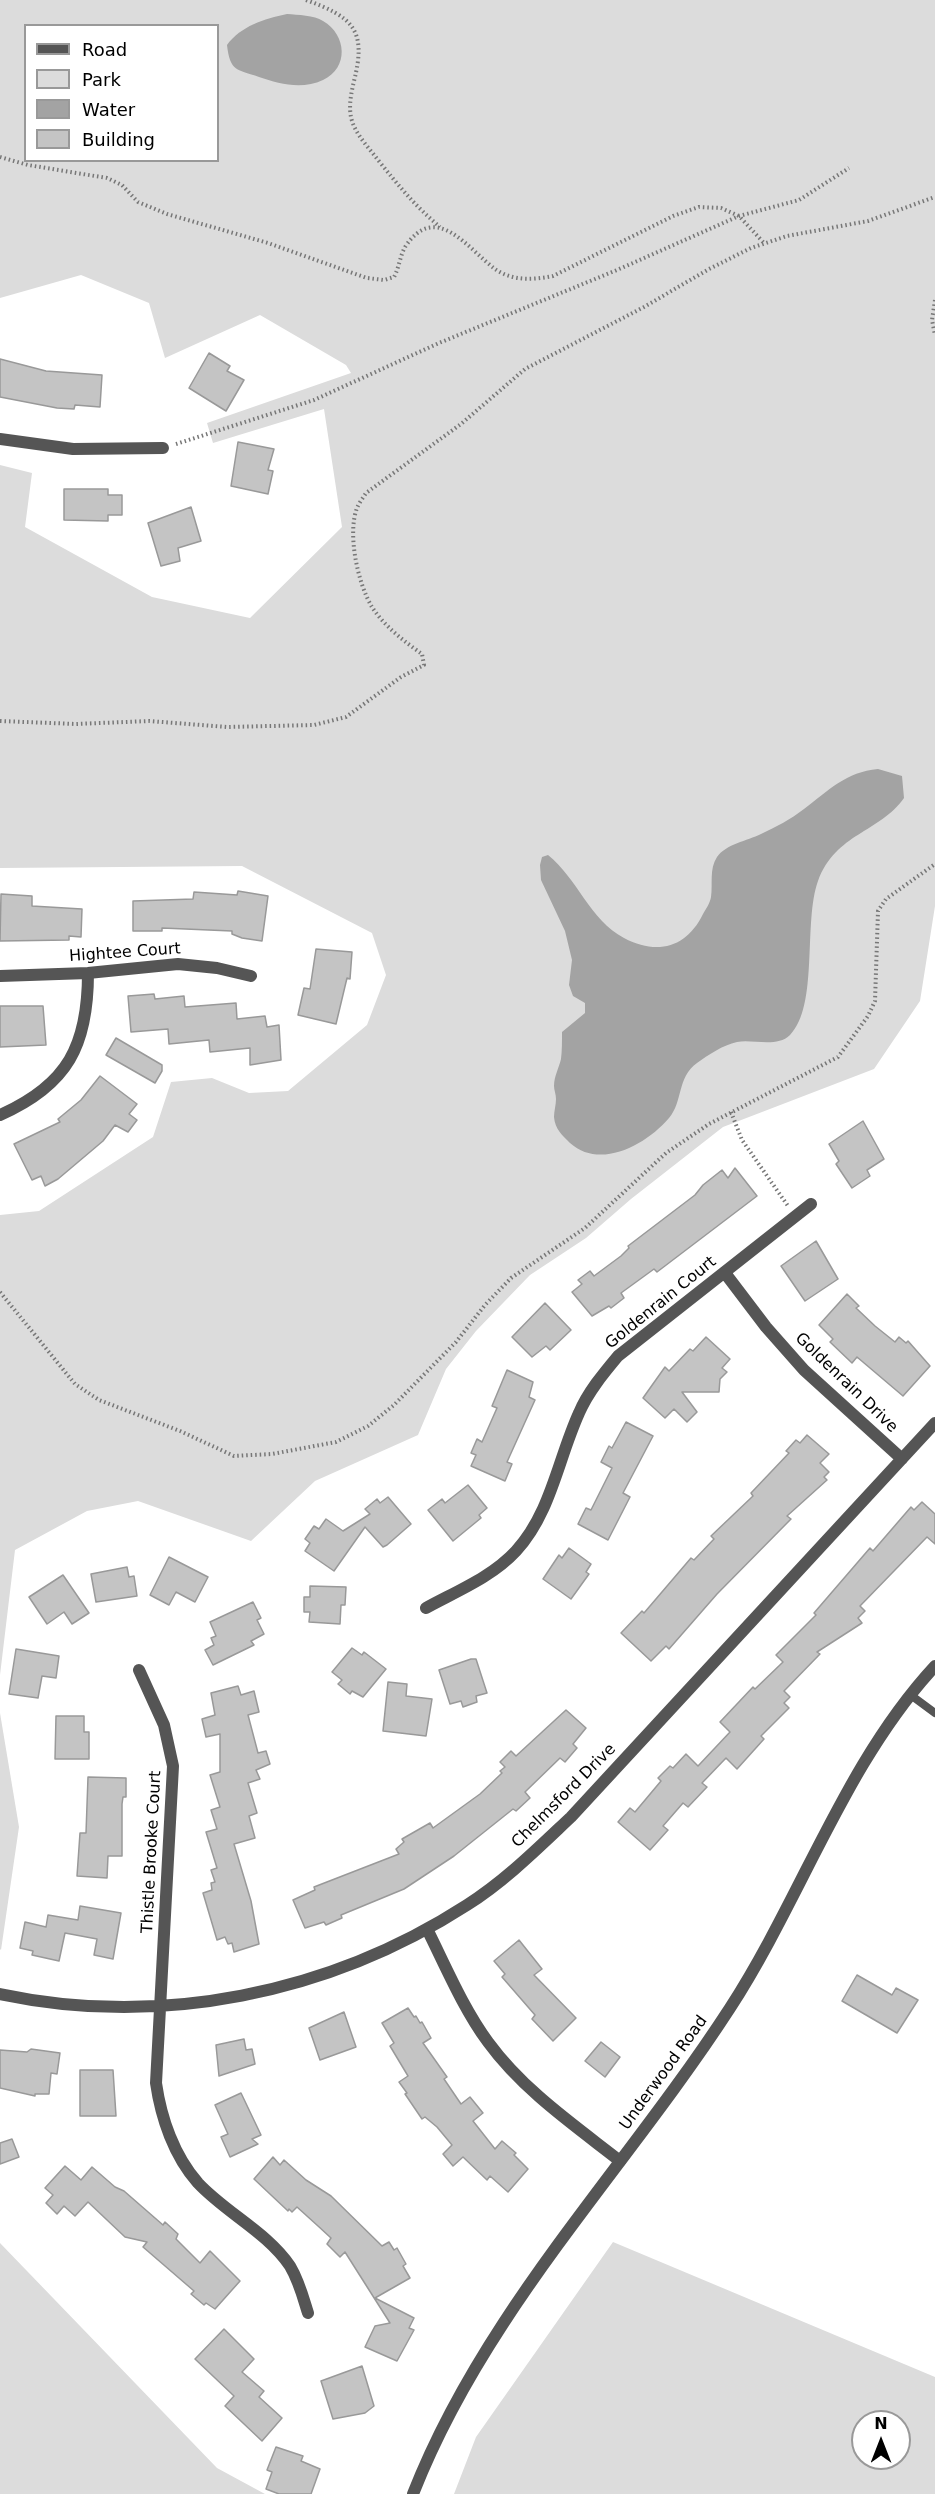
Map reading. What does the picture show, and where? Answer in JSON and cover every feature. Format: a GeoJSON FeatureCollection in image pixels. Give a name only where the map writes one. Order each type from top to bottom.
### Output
{"type":"FeatureCollection","features":[{"type":"Feature","properties":{"kind":"street"},"geometry":{"type":"LineString","coordinates":[[0,440],[73,449],[163,448]]}},
{"type":"Feature","properties":{"kind":"street","name":"Hightee Court"},"geometry":{"type":"LineString","coordinates":[[0,976],[88,973],[178,964],[218,968],[251,976]]}},
{"type":"Feature","properties":{"kind":"street"},"geometry":{"type":"LineString","coordinates":[[0,1115],[35,1096],[71,1060],[85,1023],[88,973]]}},
{"type":"Feature","properties":{"kind":"street","name":"Goldenrain Court"},"geometry":{"type":"LineString","coordinates":[[426,1608],[496,1570],[516,1551],[533,1528],[547,1499],[576,1420],[594,1386],[618,1356],[811,1204]]}},
{"type":"Feature","properties":{"kind":"street","name":"Goldenrain Drive"},"geometry":{"type":"LineString","coordinates":[[725,1273],[766,1327],[804,1370],[902,1459]]}},
{"type":"Feature","properties":{"kind":"street","name":"Chelmsford Drive"},"geometry":{"type":"LineString","coordinates":[[0,1994],[84,2006],[160,2006],[212,2002],[267,1992],[366,1958],[427,1929],[469,1904],[518,1865],[571,1817],[935,1423]]}},
{"type":"Feature","properties":{"kind":"street","name":"Underwood Road"},"geometry":{"type":"LineString","coordinates":[[413,2494],[435,2438],[461,2388],[500,2327],[730,2008],[770,1942],[859,1773],[935,1666]]}},
{"type":"Feature","properties":{"kind":"street","name":"Thistle Brooke Court"},"geometry":{"type":"LineString","coordinates":[[139,1670],[164,1725],[173,1766],[156,2083],[159,2108],[169,2133],[198,2182],[275,2248],[289,2266],[300,2286],[308,2313]]}},
{"type":"Feature","properties":{"kind":"street"},"geometry":{"type":"LineString","coordinates":[[427,1929],[466,2006],[494,2049],[549,2105],[620,2161]]}},
{"type":"Feature","properties":{"kind":"lane"},"geometry":{"type":"LineString","coordinates":[[912,1696],[935,1713]]}},
{"type":"Feature","properties":{"kind":"path"},"geometry":{"type":"LineString","coordinates":[[306,0],[348,21],[358,35],[360,50],[350,106],[352,122],[361,138],[400,191],[440,228],[468,243],[496,270],[517,278],[535,280],[553,276],[673,216],[699,207],[721,208],[739,216],[764,243]]}},
{"type":"Feature","properties":{"kind":"path"},"geometry":{"type":"LineString","coordinates":[[0,157],[28,165],[107,178],[122,185],[138,202],[167,214],[268,243],[367,278],[384,280],[394,277],[404,249],[417,233],[429,228],[440,228]]}},
{"type":"Feature","properties":{"kind":"path"},"geometry":{"type":"LineString","coordinates":[[163,448],[314,400],[439,343],[617,270],[739,216],[799,200],[834,175],[849,168]]}},
{"type":"Feature","properties":{"kind":"path"},"geometry":{"type":"LineString","coordinates":[[0,721],[76,724],[149,721],[227,727],[314,725],[333,722],[357,708],[401,676],[420,669],[424,665],[422,654],[400,638],[372,607],[363,585],[355,558],[354,529],[357,509],[366,493],[461,424],[525,369],[644,307],[709,269],[764,243],[787,236],[868,221],[935,197]]}},
{"type":"Feature","properties":{"kind":"path"},"geometry":{"type":"LineString","coordinates":[[935,300],[932,320],[935,334]]}},
{"type":"Feature","properties":{"kind":"path"},"geometry":{"type":"LineString","coordinates":[[0,1292],[75,1383],[99,1400],[234,1456],[251,1457],[336,1442],[368,1426],[393,1405],[456,1342],[484,1305],[511,1278],[585,1228],[666,1153],[731,1112],[838,1057],[868,1016],[875,1001],[878,911],[886,899],[935,864]]}},
{"type":"Feature","properties":{"kind":"path"},"geometry":{"type":"LineString","coordinates":[[731,1112],[742,1140],[784,1200]]}},
{"type":"Feature","properties":{"kind":"green space"},"geometry":{"type":"Polygon","coordinates":[[[0,0],[935,0],[935,906],[920,1001],[874,1069],[723,1127],[631,1199],[586,1238],[530,1275],[476,1331],[446,1369],[418,1435],[315,1481],[251,1541],[138,1501],[87,1511],[15,1550],[0,1675],[0,1215],[39,1211],[153,1137],[171,1082],[212,1078],[249,1093],[288,1091],[367,1025],[386,975],[372,933],[242,866],[0,868],[0,465],[32,473],[25,527],[152,597],[250,618],[342,527],[324,409],[213,443],[207,423],[351,373],[346,365],[260,315],[165,358],[149,303],[81,275],[0,298],[0,0]]]}},
{"type":"Feature","properties":{"kind":"green space"},"geometry":{"type":"Polygon","coordinates":[[[0,1713],[19,1827],[1,1950],[0,1949],[0,1713]]]}},
{"type":"Feature","properties":{"kind":"green space"},"geometry":{"type":"Polygon","coordinates":[[[613,2242],[935,2377],[935,2494],[454,2494],[476,2437],[613,2242]]]}},
{"type":"Feature","properties":{"kind":"green space"},"geometry":{"type":"Polygon","coordinates":[[[0,2243],[217,2468],[265,2494],[0,2494],[0,2243]]]}},
{"type":"Feature","properties":{"kind":"water"},"geometry":{"type":"Polygon","coordinates":[[[287,14],[319,19],[337,34],[342,51],[341,60],[331,75],[307,85],[283,84],[245,72],[233,65],[227,45],[233,38],[254,24],[287,14]]]}},
{"type":"Feature","properties":{"kind":"water"},"geometry":{"type":"Polygon","coordinates":[[[878,769],[902,776],[904,798],[883,819],[836,853],[826,865],[818,881],[811,918],[808,984],[799,1021],[790,1035],[785,1039],[772,1042],[732,1043],[701,1060],[686,1075],[669,1118],[648,1137],[635,1145],[622,1151],[595,1154],[582,1151],[570,1143],[559,1132],[556,1125],[554,1082],[561,1059],[562,1032],[585,1013],[585,1003],[573,996],[569,985],[572,960],[565,931],[541,880],[542,857],[548,855],[558,864],[602,921],[612,930],[636,943],[660,947],[670,945],[689,934],[707,908],[711,897],[713,866],[721,853],[789,819],[847,778],[878,769]]]}},
{"type":"Feature","properties":{"kind":"building"},"geometry":{"type":"Polygon","coordinates":[[[209,353],[230,366],[227,371],[244,380],[226,411],[189,388],[209,353]]]}},
{"type":"Feature","properties":{"kind":"building"},"geometry":{"type":"Polygon","coordinates":[[[0,359],[46,371],[102,375],[100,407],[75,405],[74,409],[57,408],[0,397],[0,359]]]}},
{"type":"Feature","properties":{"kind":"building"},"geometry":{"type":"Polygon","coordinates":[[[238,442],[274,449],[268,470],[273,471],[268,494],[231,486],[238,442]]]}},
{"type":"Feature","properties":{"kind":"building"},"geometry":{"type":"Polygon","coordinates":[[[64,489],[108,489],[108,495],[122,495],[122,515],[108,515],[108,521],[64,520],[64,489]]]}},
{"type":"Feature","properties":{"kind":"building"},"geometry":{"type":"Polygon","coordinates":[[[191,507],[201,541],[178,548],[180,561],[161,566],[148,523],[191,507]]]}},
{"type":"Feature","properties":{"kind":"building"},"geometry":{"type":"Polygon","coordinates":[[[238,891],[268,896],[262,941],[242,938],[232,934],[232,931],[162,928],[162,931],[133,931],[133,901],[193,899],[194,892],[237,895],[238,891]]]}},
{"type":"Feature","properties":{"kind":"building"},"geometry":{"type":"Polygon","coordinates":[[[1,894],[32,896],[32,906],[82,909],[81,937],[69,936],[69,940],[0,941],[1,894]]]}},
{"type":"Feature","properties":{"kind":"building"},"geometry":{"type":"Polygon","coordinates":[[[316,949],[352,952],[350,979],[347,978],[336,1024],[298,1015],[304,988],[310,989],[316,949]]]}},
{"type":"Feature","properties":{"kind":"building"},"geometry":{"type":"Polygon","coordinates":[[[154,994],[155,999],[184,996],[185,1007],[236,1003],[237,1019],[265,1016],[267,1027],[279,1025],[281,1060],[250,1065],[250,1048],[210,1052],[209,1040],[169,1044],[168,1029],[131,1032],[128,996],[154,994]]]}},
{"type":"Feature","properties":{"kind":"building"},"geometry":{"type":"Polygon","coordinates":[[[0,1006],[43,1006],[46,1045],[0,1047],[0,1006]]]}},
{"type":"Feature","properties":{"kind":"building"},"geometry":{"type":"Polygon","coordinates":[[[116,1038],[162,1065],[162,1071],[155,1083],[106,1055],[116,1038]]]}},
{"type":"Feature","properties":{"kind":"building"},"geometry":{"type":"Polygon","coordinates":[[[100,1076],[137,1104],[129,1114],[137,1120],[128,1132],[115,1125],[103,1141],[58,1179],[45,1186],[41,1176],[32,1180],[14,1144],[60,1122],[58,1119],[81,1100],[100,1076]]]}},
{"type":"Feature","properties":{"kind":"building"},"geometry":{"type":"Polygon","coordinates":[[[863,1121],[884,1159],[867,1170],[870,1176],[852,1188],[836,1164],[839,1161],[829,1144],[863,1121]]]}},
{"type":"Feature","properties":{"kind":"building"},"geometry":{"type":"Polygon","coordinates":[[[735,1168],[757,1196],[657,1272],[654,1269],[621,1293],[624,1298],[611,1308],[609,1306],[592,1316],[572,1292],[582,1284],[578,1280],[590,1271],[594,1276],[621,1256],[629,1248],[628,1246],[695,1195],[703,1185],[722,1170],[728,1178],[735,1168]]]}},
{"type":"Feature","properties":{"kind":"building"},"geometry":{"type":"Polygon","coordinates":[[[816,1241],[838,1279],[805,1301],[781,1266],[816,1241]]]}},
{"type":"Feature","properties":{"kind":"building"},"geometry":{"type":"Polygon","coordinates":[[[847,1294],[859,1306],[856,1308],[875,1326],[895,1342],[899,1337],[906,1343],[908,1341],[930,1366],[903,1396],[857,1357],[852,1363],[830,1342],[833,1339],[819,1325],[847,1294]]]}},
{"type":"Feature","properties":{"kind":"building"},"geometry":{"type":"Polygon","coordinates":[[[545,1303],[571,1330],[550,1350],[546,1346],[532,1357],[512,1337],[545,1303]]]}},
{"type":"Feature","properties":{"kind":"building"},"geometry":{"type":"Polygon","coordinates":[[[706,1337],[730,1359],[722,1368],[727,1372],[720,1379],[719,1392],[682,1392],[697,1412],[687,1422],[674,1409],[665,1418],[643,1398],[665,1367],[669,1371],[690,1349],[693,1351],[706,1337]]]}},
{"type":"Feature","properties":{"kind":"building"},"geometry":{"type":"Polygon","coordinates":[[[507,1370],[533,1382],[529,1397],[535,1400],[507,1462],[512,1464],[505,1481],[471,1466],[476,1455],[471,1453],[477,1439],[482,1442],[497,1408],[492,1406],[507,1370]]]}},
{"type":"Feature","properties":{"kind":"building"},"geometry":{"type":"Polygon","coordinates":[[[626,1422],[653,1436],[623,1493],[630,1497],[608,1540],[578,1524],[586,1508],[591,1510],[612,1468],[601,1462],[609,1446],[612,1448],[626,1422]]]}},
{"type":"Feature","properties":{"kind":"building"},"geometry":{"type":"Polygon","coordinates":[[[807,1435],[829,1454],[820,1463],[829,1472],[824,1477],[827,1480],[787,1516],[791,1519],[717,1594],[669,1649],[666,1646],[651,1661],[621,1633],[642,1611],[644,1613],[691,1558],[694,1560],[714,1539],[711,1536],[753,1496],[751,1493],[789,1453],[786,1451],[796,1440],[800,1443],[807,1435]]]}},
{"type":"Feature","properties":{"kind":"building"},"geometry":{"type":"Polygon","coordinates":[[[468,1485],[487,1508],[479,1515],[481,1518],[453,1541],[428,1510],[442,1499],[445,1503],[468,1485]]]}},
{"type":"Feature","properties":{"kind":"building"},"geometry":{"type":"Polygon","coordinates":[[[388,1497],[411,1524],[387,1545],[383,1547],[365,1527],[334,1571],[305,1551],[310,1543],[305,1539],[314,1526],[319,1529],[326,1519],[343,1531],[370,1514],[365,1509],[377,1499],[380,1503],[388,1497]]]}},
{"type":"Feature","properties":{"kind":"building"},"geometry":{"type":"Polygon","coordinates":[[[922,1502],[935,1514],[935,1544],[927,1537],[860,1606],[865,1611],[858,1618],[862,1623],[817,1652],[820,1654],[784,1691],[790,1697],[784,1703],[789,1708],[761,1736],[764,1739],[737,1769],[726,1758],[702,1783],[707,1787],[688,1807],[683,1803],[663,1826],[668,1830],[650,1850],[618,1822],[630,1808],[635,1812],[661,1781],[658,1778],[670,1766],[673,1768],[686,1754],[698,1766],[730,1732],[720,1722],[753,1687],[755,1689],[783,1662],[776,1655],[816,1615],[814,1613],[870,1548],[873,1551],[911,1507],[914,1510],[922,1502]]]}},
{"type":"Feature","properties":{"kind":"building"},"geometry":{"type":"Polygon","coordinates":[[[569,1548],[591,1564],[586,1572],[589,1574],[571,1599],[543,1579],[559,1555],[562,1558],[569,1548]]]}},
{"type":"Feature","properties":{"kind":"building"},"geometry":{"type":"Polygon","coordinates":[[[169,1557],[208,1577],[195,1602],[176,1592],[169,1605],[150,1595],[169,1557]]]}},
{"type":"Feature","properties":{"kind":"building"},"geometry":{"type":"Polygon","coordinates":[[[127,1567],[129,1577],[134,1576],[137,1596],[96,1602],[91,1574],[127,1567]]]}},
{"type":"Feature","properties":{"kind":"building"},"geometry":{"type":"Polygon","coordinates":[[[63,1575],[89,1613],[72,1624],[64,1612],[47,1624],[29,1597],[63,1575]]]}},
{"type":"Feature","properties":{"kind":"building"},"geometry":{"type":"Polygon","coordinates":[[[310,1586],[346,1587],[345,1605],[341,1605],[340,1624],[309,1622],[310,1612],[304,1612],[304,1597],[310,1597],[310,1586]]]}},
{"type":"Feature","properties":{"kind":"building"},"geometry":{"type":"Polygon","coordinates":[[[253,1602],[261,1618],[257,1620],[264,1634],[251,1641],[254,1645],[213,1665],[205,1650],[214,1645],[211,1638],[216,1636],[210,1622],[253,1602]]]}},
{"type":"Feature","properties":{"kind":"building"},"geometry":{"type":"Polygon","coordinates":[[[352,1648],[362,1655],[364,1652],[386,1669],[363,1697],[352,1691],[350,1694],[338,1684],[342,1680],[332,1672],[352,1648]]]}},
{"type":"Feature","properties":{"kind":"building"},"geometry":{"type":"Polygon","coordinates":[[[16,1649],[59,1656],[56,1678],[42,1676],[38,1698],[9,1694],[16,1649]]]}},
{"type":"Feature","properties":{"kind":"building"},"geometry":{"type":"Polygon","coordinates":[[[476,1659],[487,1693],[476,1696],[477,1702],[463,1707],[461,1701],[450,1704],[439,1670],[476,1659]]]}},
{"type":"Feature","properties":{"kind":"building"},"geometry":{"type":"Polygon","coordinates":[[[388,1682],[407,1684],[406,1696],[432,1699],[426,1736],[383,1731],[388,1682]]]}},
{"type":"Feature","properties":{"kind":"building"},"geometry":{"type":"Polygon","coordinates":[[[238,1686],[241,1695],[254,1691],[259,1712],[248,1715],[258,1753],[266,1751],[270,1764],[256,1770],[260,1779],[248,1783],[257,1813],[249,1816],[255,1838],[234,1844],[251,1901],[259,1944],[234,1952],[232,1943],[228,1944],[225,1937],[217,1940],[203,1893],[212,1890],[211,1883],[215,1882],[211,1870],[217,1868],[206,1832],[217,1829],[211,1810],[220,1807],[210,1775],[220,1772],[220,1734],[206,1737],[202,1719],[215,1715],[211,1693],[238,1686]]]}},
{"type":"Feature","properties":{"kind":"building"},"geometry":{"type":"Polygon","coordinates":[[[566,1710],[586,1728],[573,1744],[577,1748],[565,1762],[560,1758],[525,1792],[530,1798],[516,1811],[513,1809],[454,1856],[404,1889],[341,1915],[342,1918],[326,1925],[324,1922],[305,1928],[293,1900],[315,1890],[314,1887],[399,1854],[396,1849],[404,1842],[402,1839],[430,1823],[433,1828],[480,1794],[502,1773],[500,1771],[505,1767],[500,1762],[511,1751],[516,1756],[566,1710]]]}},
{"type":"Feature","properties":{"kind":"building"},"geometry":{"type":"Polygon","coordinates":[[[56,1716],[84,1716],[84,1732],[89,1732],[89,1759],[55,1759],[56,1716]]]}},
{"type":"Feature","properties":{"kind":"building"},"geometry":{"type":"Polygon","coordinates":[[[88,1777],[126,1778],[126,1797],[123,1797],[122,1804],[122,1856],[108,1856],[107,1878],[77,1876],[80,1833],[86,1833],[88,1777]]]}},
{"type":"Feature","properties":{"kind":"building"},"geometry":{"type":"Polygon","coordinates":[[[80,1906],[121,1913],[113,1959],[94,1955],[97,1939],[65,1933],[59,1961],[32,1955],[33,1951],[20,1948],[25,1922],[46,1927],[48,1915],[78,1920],[80,1906]]]}},
{"type":"Feature","properties":{"kind":"building"},"geometry":{"type":"Polygon","coordinates":[[[519,1940],[542,1969],[534,1975],[576,2018],[553,2041],[532,2019],[535,2015],[502,1977],[505,1974],[494,1961],[519,1940]]]}},
{"type":"Feature","properties":{"kind":"building"},"geometry":{"type":"Polygon","coordinates":[[[857,1975],[892,1995],[896,1988],[918,2000],[897,2033],[842,2001],[857,1975]]]}},
{"type":"Feature","properties":{"kind":"building"},"geometry":{"type":"Polygon","coordinates":[[[408,2008],[420,2023],[422,2022],[431,2038],[423,2043],[447,2077],[444,2079],[461,2104],[470,2097],[483,2113],[473,2121],[495,2149],[502,2141],[516,2153],[514,2155],[528,2169],[508,2192],[490,2176],[487,2180],[463,2157],[453,2166],[443,2154],[452,2145],[437,2127],[425,2117],[422,2119],[405,2094],[407,2093],[399,2082],[408,2076],[390,2046],[394,2043],[382,2023],[408,2008]]]}},
{"type":"Feature","properties":{"kind":"building"},"geometry":{"type":"Polygon","coordinates":[[[344,2012],[356,2047],[320,2060],[309,2028],[344,2012]]]}},
{"type":"Feature","properties":{"kind":"building"},"geometry":{"type":"Polygon","coordinates":[[[244,2039],[246,2050],[252,2049],[255,2064],[219,2076],[216,2045],[244,2039]]]}},
{"type":"Feature","properties":{"kind":"building"},"geometry":{"type":"Polygon","coordinates":[[[601,2042],[620,2057],[605,2077],[585,2061],[601,2042]]]}},
{"type":"Feature","properties":{"kind":"building"},"geometry":{"type":"Polygon","coordinates":[[[31,2049],[60,2053],[57,2074],[51,2073],[49,2094],[35,2094],[35,2096],[0,2088],[0,2050],[27,2052],[31,2049]]]}},
{"type":"Feature","properties":{"kind":"building"},"geometry":{"type":"Polygon","coordinates":[[[80,2070],[113,2070],[116,2116],[80,2116],[80,2070]]]}},
{"type":"Feature","properties":{"kind":"building"},"geometry":{"type":"Polygon","coordinates":[[[241,2093],[261,2135],[252,2139],[258,2144],[230,2157],[221,2137],[228,2134],[215,2105],[241,2093]]]}},
{"type":"Feature","properties":{"kind":"building"},"geometry":{"type":"Polygon","coordinates":[[[12,2139],[19,2157],[0,2164],[0,2143],[12,2139]]]}},
{"type":"Feature","properties":{"kind":"building"},"geometry":{"type":"Polygon","coordinates":[[[273,2157],[280,2165],[284,2160],[306,2180],[331,2196],[382,2246],[389,2242],[394,2250],[397,2248],[406,2264],[403,2266],[410,2278],[375,2298],[414,2318],[409,2328],[414,2330],[397,2361],[365,2347],[375,2326],[390,2323],[345,2252],[340,2257],[327,2244],[331,2238],[318,2226],[297,2207],[292,2212],[289,2209],[288,2211],[254,2179],[273,2157]]]}},
{"type":"Feature","properties":{"kind":"building"},"geometry":{"type":"Polygon","coordinates":[[[65,2166],[81,2180],[92,2167],[163,2225],[165,2222],[178,2234],[176,2239],[200,2263],[210,2251],[240,2281],[215,2309],[206,2303],[204,2305],[191,2294],[194,2291],[143,2247],[147,2242],[125,2237],[88,2202],[75,2216],[64,2206],[57,2214],[46,2203],[53,2195],[45,2188],[65,2166]]]}},
{"type":"Feature","properties":{"kind":"building"},"geometry":{"type":"Polygon","coordinates":[[[224,2329],[254,2359],[242,2372],[264,2391],[259,2397],[282,2418],[262,2441],[225,2406],[234,2396],[195,2359],[224,2329]]]}},
{"type":"Feature","properties":{"kind":"building"},"geometry":{"type":"Polygon","coordinates":[[[362,2366],[374,2406],[365,2413],[333,2419],[321,2381],[362,2366]]]}},
{"type":"Feature","properties":{"kind":"building"},"geometry":{"type":"Polygon","coordinates":[[[276,2447],[303,2456],[301,2461],[320,2469],[311,2494],[279,2494],[266,2489],[272,2472],[267,2470],[276,2447]]]}}]}
